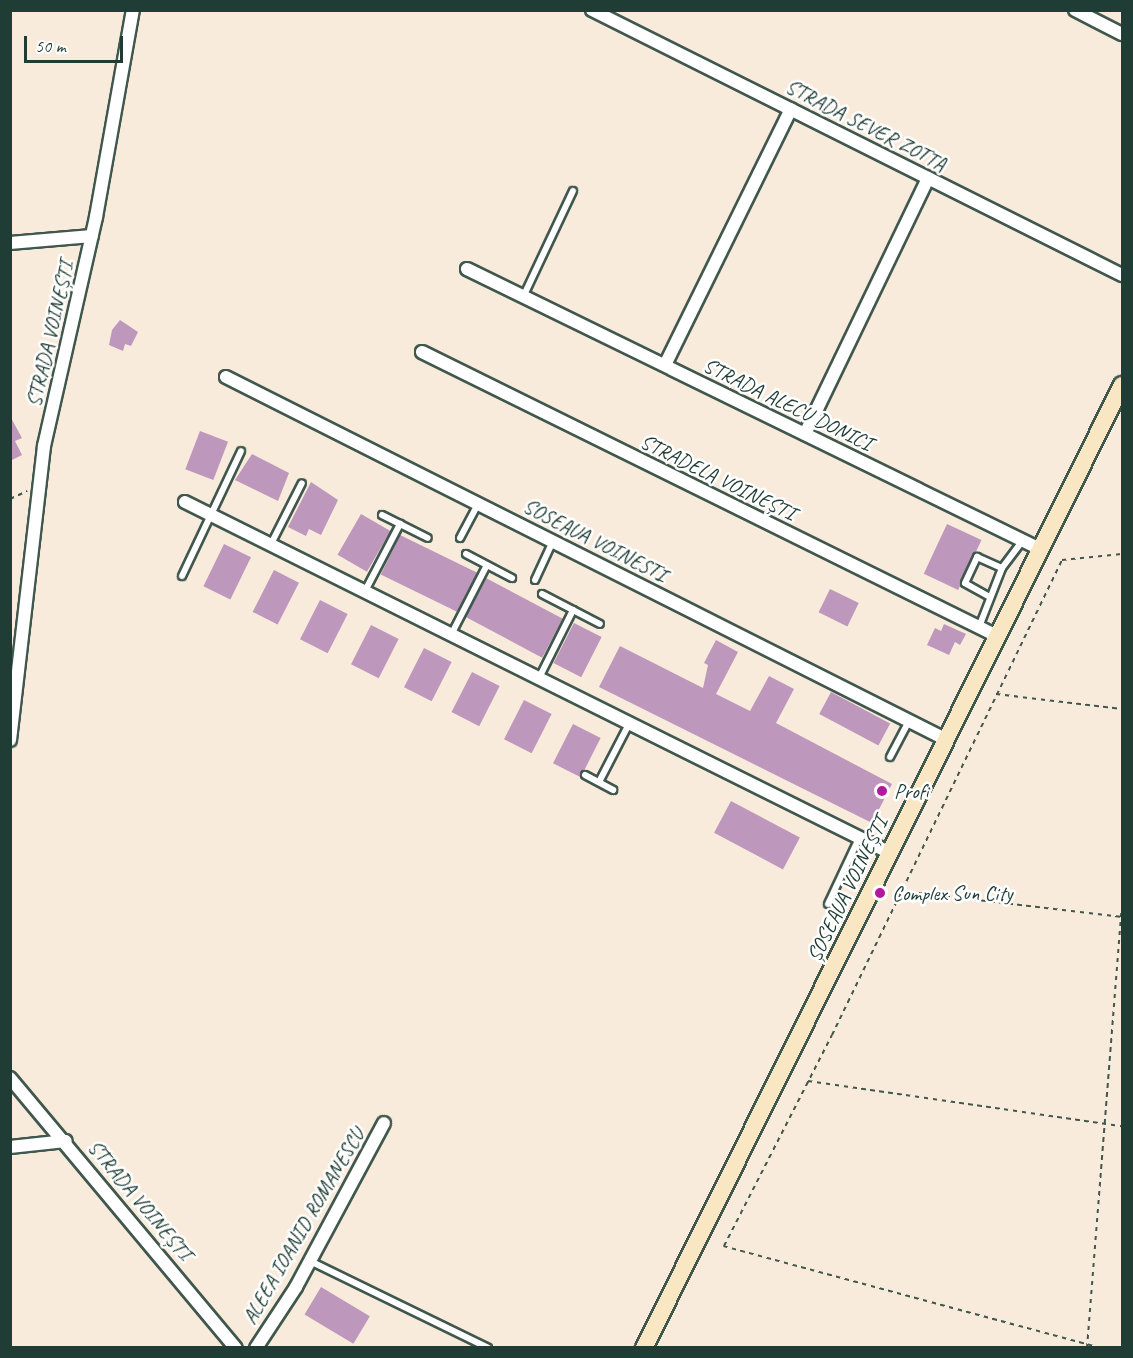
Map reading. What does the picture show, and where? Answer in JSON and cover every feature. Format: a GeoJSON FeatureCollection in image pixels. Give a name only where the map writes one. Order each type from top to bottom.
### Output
{"type":"FeatureCollection","features":[{"type":"Feature","properties":{"kind":"main road","name":"ȘOSEAUA VOINEȘTI"},"geometry":{"type":"LineString","coordinates":[[644,1347],[1122,385]]}},
{"type":"Feature","properties":{"kind":"street","name":"STRADA VOINEȘTI"},"geometry":{"type":"LineString","coordinates":[[10,740],[44,446],[92,236],[133,10]]}},
{"type":"Feature","properties":{"kind":"street","name":"STRADA SEVER ZOTTA"},"geometry":{"type":"LineString","coordinates":[[592,10],[1122,275]]}},
{"type":"Feature","properties":{"kind":"street"},"geometry":{"type":"LineString","coordinates":[[1075,10],[1122,34]]}},
{"type":"Feature","properties":{"kind":"street"},"geometry":{"type":"LineString","coordinates":[[665,365],[791,109]]}},
{"type":"Feature","properties":{"kind":"street"},"geometry":{"type":"LineString","coordinates":[[805,434],[928,178]]}},
{"type":"Feature","properties":{"kind":"street"},"geometry":{"type":"LineString","coordinates":[[10,243],[92,236]]}},
{"type":"Feature","properties":{"kind":"street","name":"STRADA ALECU DONICI"},"geometry":{"type":"LineString","coordinates":[[468,269],[1040,549]]}},
{"type":"Feature","properties":{"kind":"street","name":"STRADELA VOINEȘTI"},"geometry":{"type":"LineString","coordinates":[[422,352],[997,636]]}},
{"type":"Feature","properties":{"kind":"street","name":"SOSEAUA VOINESTI"},"geometry":{"type":"LineString","coordinates":[[226,377],[945,739]]}},
{"type":"Feature","properties":{"kind":"street"},"geometry":{"type":"LineString","coordinates":[[185,502],[540,676],[890,854]]}},
{"type":"Feature","properties":{"kind":"street","name":"STRADA VOINEȘTI"},"geometry":{"type":"LineString","coordinates":[[10,1078],[66,1141],[236,1347]]}},
{"type":"Feature","properties":{"kind":"street","name":"ALEEA IOANID ROMANESCU"},"geometry":{"type":"LineString","coordinates":[[256,1347],[310,1261],[384,1123]]}},
{"type":"Feature","properties":{"kind":"street"},"geometry":{"type":"LineString","coordinates":[[10,1147],[66,1141]]}},
{"type":"Feature","properties":{"kind":"lane"},"geometry":{"type":"LineString","coordinates":[[522,294],[573,191]]}},
{"type":"Feature","properties":{"kind":"lane"},"geometry":{"type":"LineString","coordinates":[[182,576],[241,452]]}},
{"type":"Feature","properties":{"kind":"lane"},"geometry":{"type":"LineString","coordinates":[[271,544],[302,483]]}},
{"type":"Feature","properties":{"kind":"lane"},"geometry":{"type":"LineString","coordinates":[[460,538],[478,503]]}},
{"type":"Feature","properties":{"kind":"lane"},"geometry":{"type":"LineString","coordinates":[[382,515],[428,538]]}},
{"type":"Feature","properties":{"kind":"lane"},"geometry":{"type":"LineString","coordinates":[[365,591],[400,524]]}},
{"type":"Feature","properties":{"kind":"lane"},"geometry":{"type":"LineString","coordinates":[[979,627],[988,596],[1002,568],[1010,553],[1023,540]]}},
{"type":"Feature","properties":{"kind":"lane"},"geometry":{"type":"LineString","coordinates":[[535,580],[553,541]]}},
{"type":"Feature","properties":{"kind":"lane"},"geometry":{"type":"LineString","coordinates":[[466,554],[512,578]]}},
{"type":"Feature","properties":{"kind":"lane"},"geometry":{"type":"LineString","coordinates":[[988,596],[965,583],[977,557],[1002,568]]}},
{"type":"Feature","properties":{"kind":"lane"},"geometry":{"type":"LineString","coordinates":[[452,633],[487,565]]}},
{"type":"Feature","properties":{"kind":"lane"},"geometry":{"type":"LineString","coordinates":[[542,594],[600,624]]}},
{"type":"Feature","properties":{"kind":"lane"},"geometry":{"type":"LineString","coordinates":[[540,676],[573,610]]}},
{"type":"Feature","properties":{"kind":"lane"},"geometry":{"type":"LineString","coordinates":[[890,757],[909,721]]}},
{"type":"Feature","properties":{"kind":"lane"},"geometry":{"type":"LineString","coordinates":[[598,782],[630,722]]}},
{"type":"Feature","properties":{"kind":"lane"},"geometry":{"type":"LineString","coordinates":[[585,775],[613,790]]}},
{"type":"Feature","properties":{"kind":"lane"},"geometry":{"type":"LineString","coordinates":[[828,904],[859,838]]}},
{"type":"Feature","properties":{"kind":"lane"},"geometry":{"type":"LineString","coordinates":[[310,1261],[488,1347]]}},
{"type":"Feature","properties":{"kind":"path"},"geometry":{"type":"LineString","coordinates":[[1101,1347],[1088,1346],[724,1246],[808,1081],[1062,560],[1122,554]]}},
{"type":"Feature","properties":{"kind":"path"},"geometry":{"type":"LineString","coordinates":[[996,694],[1122,709]]}},
{"type":"Feature","properties":{"kind":"path"},"geometry":{"type":"LineString","coordinates":[[901,891],[1122,917]]}},
{"type":"Feature","properties":{"kind":"path"},"geometry":{"type":"LineString","coordinates":[[1088,1346],[1122,908]]}},
{"type":"Feature","properties":{"kind":"path"},"geometry":{"type":"LineString","coordinates":[[808,1081],[1122,1126]]}},
{"type":"Feature","properties":{"kind":"building"},"geometry":{"type":"Polygon","coordinates":[[[120,320],[138,332],[131,346],[125,344],[123,351],[109,345],[112,330],[120,320]]]}},
{"type":"Feature","properties":{"kind":"building"},"geometry":{"type":"Polygon","coordinates":[[[10,416],[22,438],[15,441],[22,455],[10,461],[10,416]]]}},
{"type":"Feature","properties":{"kind":"building"},"geometry":{"type":"Polygon","coordinates":[[[200,431],[228,442],[213,480],[185,469],[200,431]]]}},
{"type":"Feature","properties":{"kind":"building"},"geometry":{"type":"Polygon","coordinates":[[[252,454],[289,473],[278,501],[235,480],[252,454]]]}},
{"type":"Feature","properties":{"kind":"building"},"geometry":{"type":"Polygon","coordinates":[[[311,482],[338,500],[321,535],[309,529],[306,536],[288,527],[311,482]]]}},
{"type":"Feature","properties":{"kind":"building"},"geometry":{"type":"Polygon","coordinates":[[[361,514],[390,531],[367,572],[338,555],[361,514]]]}},
{"type":"Feature","properties":{"kind":"building"},"geometry":{"type":"Polygon","coordinates":[[[947,524],[981,540],[958,590],[924,574],[947,524]]]}},
{"type":"Feature","properties":{"kind":"building"},"geometry":{"type":"Polygon","coordinates":[[[400,535],[477,573],[458,612],[381,575],[400,535]]]}},
{"type":"Feature","properties":{"kind":"building"},"geometry":{"type":"Polygon","coordinates":[[[224,544],[251,557],[230,599],[203,586],[224,544]]]}},
{"type":"Feature","properties":{"kind":"building"},"geometry":{"type":"Polygon","coordinates":[[[274,570],[299,583],[278,625],[253,612],[274,570]]]}},
{"type":"Feature","properties":{"kind":"building"},"geometry":{"type":"Polygon","coordinates":[[[486,578],[563,619],[542,658],[465,617],[486,578]]]}},
{"type":"Feature","properties":{"kind":"building"},"geometry":{"type":"Polygon","coordinates":[[[830,589],[859,603],[847,626],[819,612],[830,589]]]}},
{"type":"Feature","properties":{"kind":"building"},"geometry":{"type":"Polygon","coordinates":[[[320,600],[348,614],[328,653],[300,639],[320,600]]]}},
{"type":"Feature","properties":{"kind":"building"},"geometry":{"type":"Polygon","coordinates":[[[574,623],[602,637],[581,677],[554,663],[574,623]]]}},
{"type":"Feature","properties":{"kind":"building"},"geometry":{"type":"Polygon","coordinates":[[[944,624],[966,634],[960,645],[955,642],[949,655],[927,645],[935,628],[941,631],[944,624]]]}},
{"type":"Feature","properties":{"kind":"building"},"geometry":{"type":"Polygon","coordinates":[[[371,625],[399,639],[379,678],[351,664],[371,625]]]}},
{"type":"Feature","properties":{"kind":"building"},"geometry":{"type":"Polygon","coordinates":[[[716,640],[738,652],[716,694],[750,711],[769,676],[794,689],[776,723],[892,784],[872,823],[599,687],[620,646],[703,688],[708,665],[704,663],[716,640]]]}},
{"type":"Feature","properties":{"kind":"building"},"geometry":{"type":"Polygon","coordinates":[[[424,648],[452,662],[432,701],[404,687],[424,648]]]}},
{"type":"Feature","properties":{"kind":"building"},"geometry":{"type":"Polygon","coordinates":[[[472,672],[500,686],[479,726],[452,712],[472,672]]]}},
{"type":"Feature","properties":{"kind":"building"},"geometry":{"type":"Polygon","coordinates":[[[831,692],[890,723],[878,746],[819,714],[831,692]]]}},
{"type":"Feature","properties":{"kind":"building"},"geometry":{"type":"Polygon","coordinates":[[[524,700],[552,714],[532,753],[504,739],[524,700]]]}},
{"type":"Feature","properties":{"kind":"building"},"geometry":{"type":"Polygon","coordinates":[[[573,724],[601,738],[581,777],[553,763],[573,724]]]}},
{"type":"Feature","properties":{"kind":"building"},"geometry":{"type":"Polygon","coordinates":[[[731,801],[800,838],[783,869],[714,833],[731,801]]]}},
{"type":"Feature","properties":{"kind":"building"},"geometry":{"type":"Polygon","coordinates":[[[321,1287],[370,1316],[353,1344],[305,1314],[321,1287]]]}},
{"type":"Feature","properties":{"kind":"place","name":"Profi"},"geometry":{"type":"Point","coordinates":[882,791]}},
{"type":"Feature","properties":{"kind":"place","name":"Complex Sun City"},"geometry":{"type":"Point","coordinates":[880,893]}}]}
